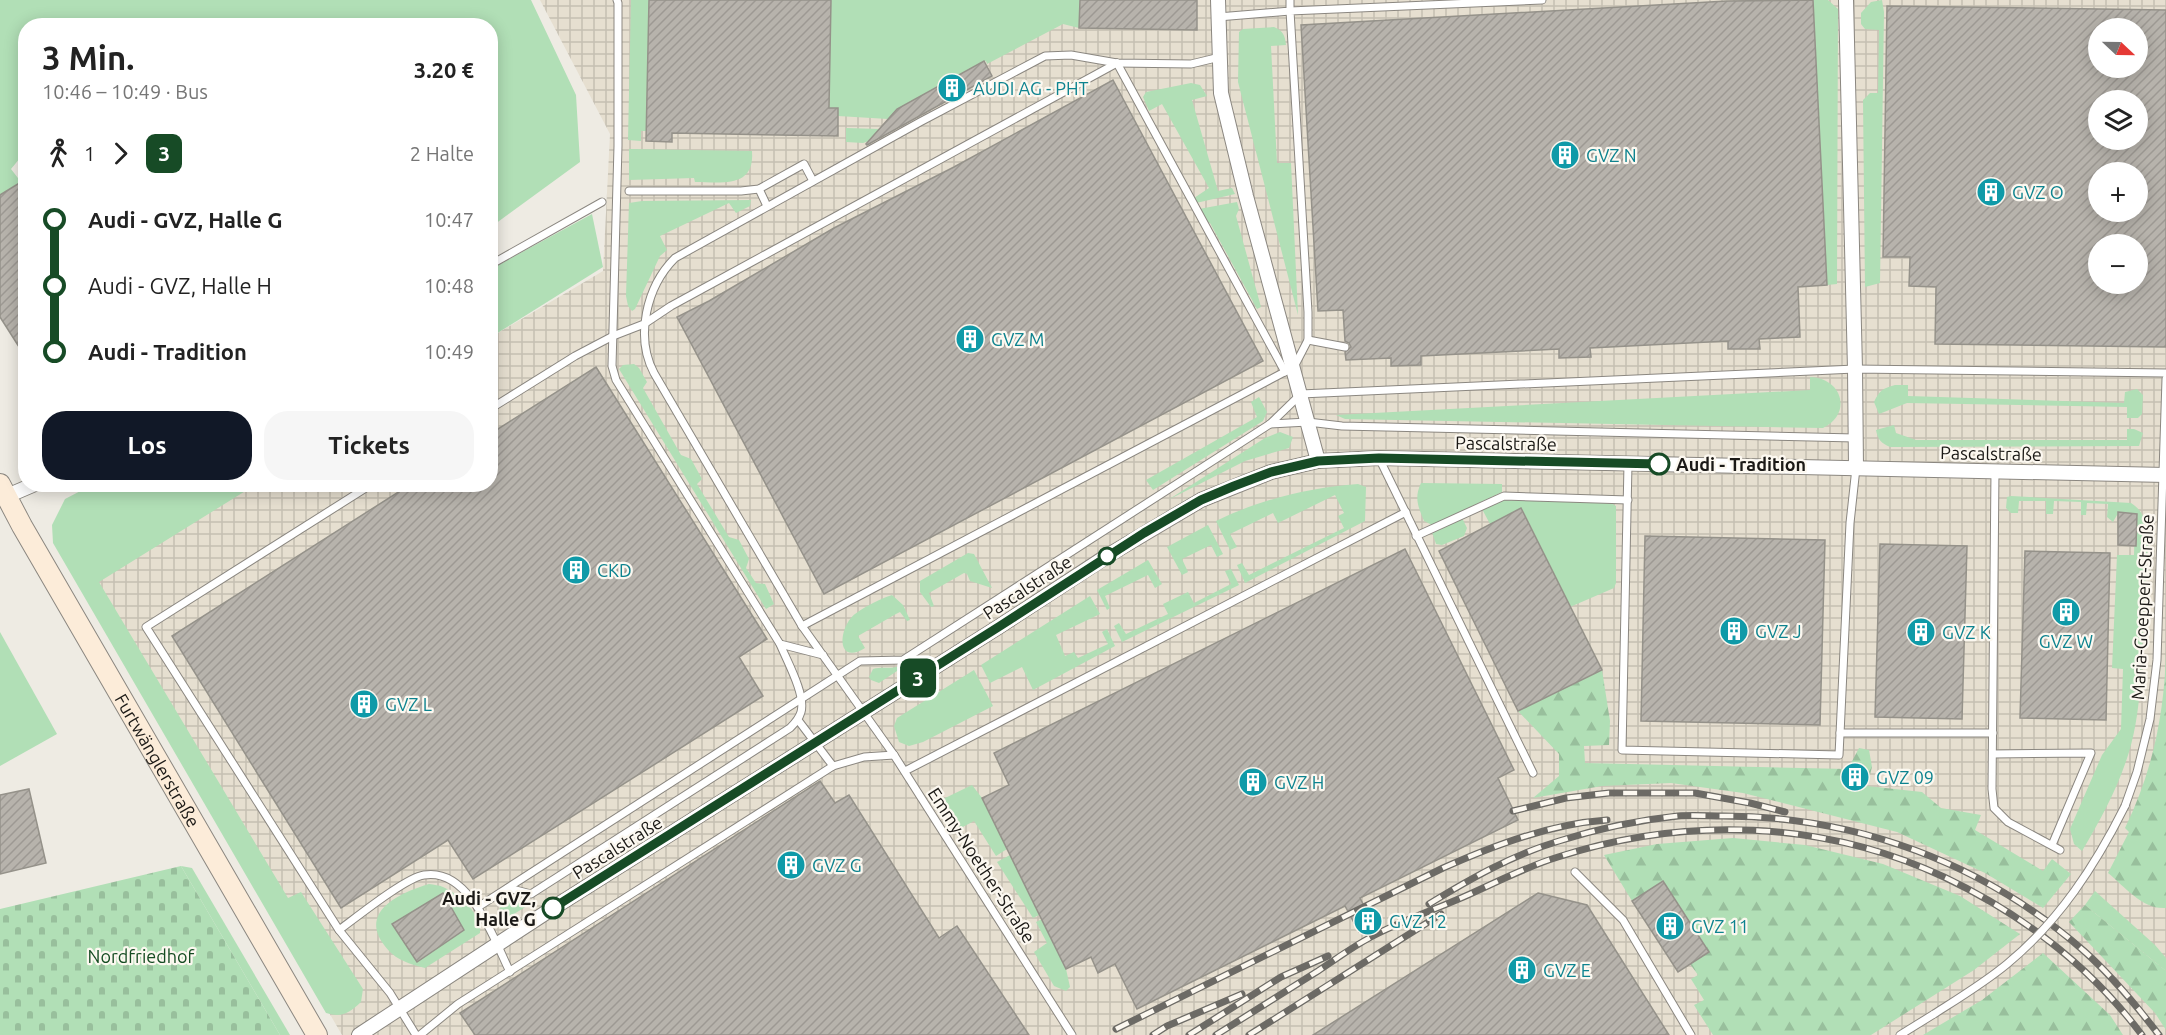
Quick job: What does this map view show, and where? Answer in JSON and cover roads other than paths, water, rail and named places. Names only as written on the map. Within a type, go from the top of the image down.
[{"type":"street","points":[[1218,0],[1221,93],[1289,370],[1301,394],[1318,461]]},
{"type":"street","points":[[1846,0],[1856,468]]},
{"type":"street","name":"Pascalstraße","points":[[359,1035],[496,944],[864,713],[1107,556],[1201,500],[1271,472],[1318,461],[1379,458],[2165,475]]},
{"type":"street","points":[[2,493],[18,489]]},
{"type":"street","name":"Furtwänglerstraße","points":[[2,493],[317,1035]]},
{"type":"lane","points":[[802,626],[1289,370],[1308,340],[1290,0]]},
{"type":"lane","points":[[1218,17],[1290,11],[1542,0]]},
{"type":"lane","points":[[508,888],[531,894],[790,728],[798,720],[802,710],[802,699],[780,644],[616,380],[612,366],[618,1]]},
{"type":"lane","points":[[644,324],[653,294],[668,264],[675,258],[920,122],[1045,56],[1071,56],[1117,63],[1191,64],[1220,57]]},
{"type":"lane","points":[[498,404],[575,356],[644,324],[671,306],[1117,63]]},
{"type":"lane","points":[[1117,63],[1289,370]]},
{"type":"lane","points":[[629,191],[759,189],[804,164],[813,181]]},
{"type":"lane","points":[[759,189],[767,206]]},
{"type":"lane","points":[[498,260],[602,202]]},
{"type":"lane","name":"Emmy-Noether-Straße","points":[[644,324],[647,360],[802,626],[905,771],[1072,1035]]},
{"type":"lane","points":[[1308,340],[1345,347]]},
{"type":"lane","points":[[478,907],[860,661],[903,660],[1270,424],[1301,394],[1855,369],[2166,373]]},
{"type":"lane","name":"Maria-Goeppert-Straße","points":[[1900,1035],[1978,986],[2007,964],[2059,913],[2103,850],[2125,806],[2137,772],[2150,719],[2157,660],[2165,475],[2166,378]]},
{"type":"lane","points":[[1270,424],[1308,422],[1342,426],[1855,438]]},
{"type":"lane","points":[[1379,458],[1533,773]]},
{"type":"lane","points":[[1628,464],[1622,750],[1839,755],[1850,523],[1856,468]]},
{"type":"lane","points":[[1995,471],[1994,808],[2008,822],[2060,850]]},
{"type":"lane","points":[[359,492],[146,627],[339,930],[400,1008],[418,1035],[459,1004],[833,766],[864,757],[894,755]]},
{"type":"lane","points":[[1416,536],[1504,496],[1628,500]]},
{"type":"lane","points":[[905,771],[1406,512]]},
{"type":"lane","points":[[780,644],[823,655]]},
{"type":"lane","points":[[798,720],[833,766]]},
{"type":"lane","points":[[1840,733],[1993,733]]},
{"type":"lane","points":[[1993,754],[2091,753],[2052,845]]},
{"type":"lane","points":[[1575,872],[1623,920],[1691,1035]]},
{"type":"lane","points":[[339,930],[405,883],[424,874],[445,876],[464,890],[478,907],[510,972]]},
{"type":"railway","points":[[1513,811],[1566,798],[1609,793],[1695,793],[1785,812]]},
{"type":"railway","points":[[1429,904],[1508,860],[1573,837],[1618,825],[1678,816],[1773,818],[1821,825],[1916,850],[2004,893],[2045,920],[2084,951],[2123,991],[2159,1035]]},
{"type":"railway","points":[[1116,1029],[1463,859],[1544,831],[1607,820]]},
{"type":"railway","points":[[1216,1035],[1371,937],[1509,876],[1558,857],[1606,844],[1654,835],[1704,830],[1753,830],[1802,835],[1850,844],[1898,858],[1944,877],[2001,908],[2053,944],[2100,986],[2142,1035]]},
{"type":"railway","points":[[1249,1035],[1441,914]]},
{"type":"railway","points":[[1189,1035],[1281,977],[1328,956]]},
{"type":"railway","points":[[1153,1035],[1167,1026],[1242,994]]},
{"type":"place","name":"AUDI AG - PHT","points":[[952,88]]},
{"type":"place","name":"GVZ N","points":[[1565,155]]},
{"type":"place","name":"GVZ O","points":[[1991,192]]},
{"type":"place","name":"GVZ M","points":[[970,339]]},
{"type":"place","name":"Audi - Tradition","points":[[1659,464]]},
{"type":"place","name":"CKD","points":[[576,570]]},
{"type":"place","name":"GVZ W","points":[[2066,612]]},
{"type":"place","name":"GVZ J","points":[[1734,631]]},
{"type":"place","name":"GVZ K","points":[[1921,632]]},
{"type":"place","name":"GVZ L","points":[[364,704]]},
{"type":"place","name":"GVZ 09","points":[[1855,777]]},
{"type":"place","name":"GVZ H","points":[[1253,782]]},
{"type":"place","name":"GVZ G","points":[[791,865]]},
{"type":"place","name":"Audi - GVZ, Halle G","points":[[553,908]]},
{"type":"place","name":"GVZ 12","points":[[1368,921]]},
{"type":"place","name":"GVZ 11","points":[[1670,926]]},
{"type":"place","name":"GVZ E","points":[[1522,970]]},
{"type":"park label","name":"Nordfriedhof","points":[[141,956]]}]
